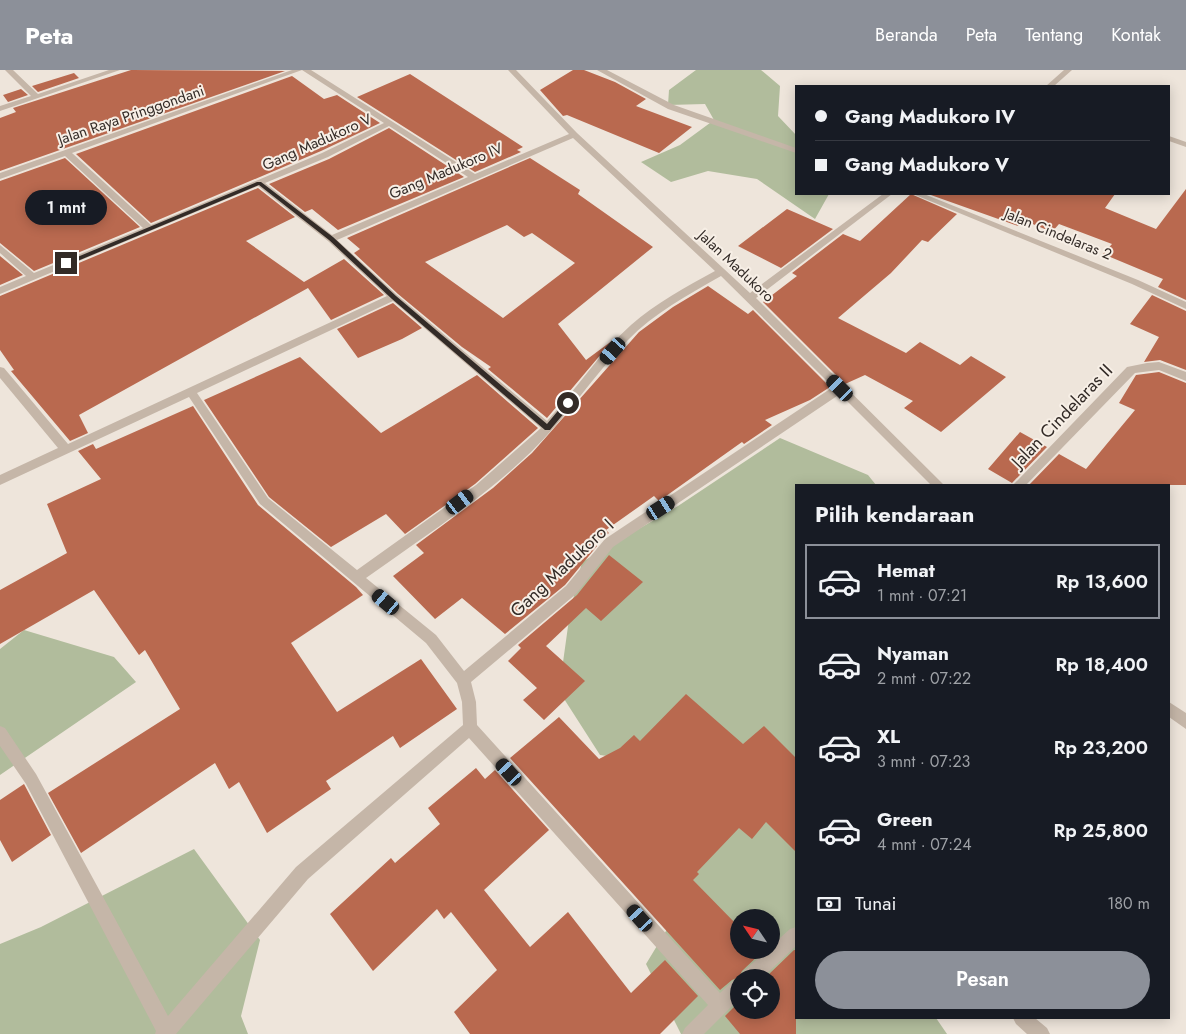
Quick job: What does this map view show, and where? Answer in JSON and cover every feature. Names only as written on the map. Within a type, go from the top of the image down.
[{"type":"street","points":[[9,70],[38,97]]},
{"type":"street","points":[[0,109],[116,70]]},
{"type":"street","name":"Jalan Raya Pringgondani","points":[[0,176],[299,70]]},
{"type":"street","name":"Gang Madukoro V","points":[[306,70],[388,124]]},
{"type":"street","name":"Jalan Madukoro","points":[[512,70],[574,135],[750,298],[937,484]]},
{"type":"street","points":[[601,70],[671,107],[795,151]]},
{"type":"street","points":[[1051,85],[1068,70]]},
{"type":"street","points":[[388,124],[474,177]]},
{"type":"street","name":"Gang Madukoro V","points":[[0,291],[325,155],[388,124]]},
{"type":"street","name":"Gang Madukoro IV","points":[[331,239],[574,135]]},
{"type":"street","points":[[1170,138],[1186,145]]},
{"type":"street","points":[[66,152],[150,229]]},
{"type":"street","points":[[259,183],[331,239],[394,297],[548,428]]},
{"type":"street","points":[[750,298],[887,195]]},
{"type":"street","name":"Jalan Cindelaras 2","points":[[919,195],[1135,282],[1186,306]]},
{"type":"street","points":[[0,248],[33,277]]},
{"type":"street","points":[[357,577],[489,481],[548,428],[625,337],[668,302],[721,272]]},
{"type":"street","points":[[0,480],[394,297]]},
{"type":"street","name":"Jalan Cindelaras II","points":[[1020,484],[1131,370],[1146,366],[1165,365],[1186,377]]},
{"type":"street","points":[[0,371],[66,449]]},
{"type":"street","name":"Gang Madukoro I","points":[[463,680],[571,590],[609,543],[840,388]]},
{"type":"street","points":[[191,392],[264,501],[431,639],[463,680],[468,692],[470,728],[719,1005]]},
{"type":"street","points":[[1170,710],[1179,719]]},
{"type":"street","points":[[0,733],[31,779],[165,1032],[302,873],[470,728]]},
{"type":"street","points":[[759,969],[795,936]]},
{"type":"street","points":[[691,1034],[730,995]]},
{"type":"street","points":[[1023,1019],[1041,1034]]},
{"type":"green space","points":[[696,70],[761,70],[780,86],[778,116],[795,134],[795,195],[828,195],[815,219],[757,179],[708,171],[671,182],[641,162],[680,145],[714,120],[705,104],[668,105],[669,90]]},
{"type":"green space","points":[[780,438],[868,475],[875,484],[795,484],[795,1019],[937,1019],[947,1034],[681,1034],[646,964],[689,893],[629,759],[600,755],[559,691],[570,612],[582,562],[678,506]]},
{"type":"green space","points":[[24,630],[114,657],[136,682],[0,775],[0,649]]},
{"type":"green space","points":[[194,849],[260,940],[241,1016],[248,1034],[0,1034],[0,944],[41,927]]},
{"type":"building","points":[[131,70],[285,71],[0,171],[0,118],[16,112],[13,108]]},
{"type":"building","points":[[573,70],[584,70],[615,82],[646,99],[636,106],[692,127],[659,153],[567,115],[563,116],[540,90]]},
{"type":"building","points":[[74,73],[79,78],[38,92],[32,86]]},
{"type":"building","points":[[410,74],[523,147],[517,150],[521,152],[475,172],[357,97]]},
{"type":"building","points":[[292,76],[324,99],[337,95],[380,123],[321,151],[151,223],[76,154]]},
{"type":"building","points":[[21,89],[28,95],[8,102],[3,95]]},
{"type":"building","points":[[389,128],[464,177],[338,230],[312,209],[305,212],[269,184],[329,159]]},
{"type":"building","points":[[65,158],[140,227],[34,271],[0,243],[0,181]]},
{"type":"building","points":[[530,158],[580,190],[578,194],[653,247],[558,324],[586,360],[613,340],[547,418],[488,369],[491,367],[462,347],[398,294],[354,253],[360,249],[347,238]],"holes":[[[507,225],[524,237],[532,233],[575,263],[503,318],[425,262]]]},
{"type":"building","points":[[258,188],[295,217],[246,241],[304,282],[344,259],[384,295],[331,320],[308,288],[79,415],[88,433],[70,441],[11,371],[14,370],[0,350],[0,296]]},
{"type":"building","points":[[1186,189],[1186,300],[1158,287],[1163,279],[1103,254],[1112,244],[1059,224],[1052,232],[1023,220],[1018,226],[931,195],[1114,195],[1105,208],[1156,229]]},
{"type":"building","points":[[910,195],[957,214],[928,242],[922,240],[891,273],[838,318],[906,353],[920,342],[960,365],[971,356],[1006,377],[941,432],[904,408],[913,401],[865,375],[845,384],[763,302],[797,276],[792,273],[843,234],[860,241]]},
{"type":"building","points":[[787,209],[833,229],[781,268],[738,246]]},
{"type":"building","points":[[0,256],[23,275],[0,285]]},
{"type":"building","points":[[708,286],[748,314],[753,310],[830,387],[810,400],[765,420],[772,425],[744,444],[742,442],[659,501],[654,496],[606,530],[609,533],[594,544],[597,546],[565,585],[505,634],[462,598],[435,619],[393,576],[424,553],[416,545],[493,488],[532,453],[639,332],[673,307]]},
{"type":"building","points":[[1152,295],[1186,311],[1186,370],[1160,360],[1144,362],[1159,337],[1130,324]]},
{"type":"building","points":[[393,303],[422,328],[358,358],[337,329]]},
{"type":"building","points":[[300,357],[381,433],[477,375],[538,428],[475,484],[405,534],[386,514],[331,547],[269,497],[204,400]]},
{"type":"building","points":[[1159,372],[1186,383],[1186,485],[1030,484],[1059,454],[1086,469],[1135,410],[1119,403],[1136,375]]},
{"type":"building","points":[[193,406],[258,505],[356,587],[363,595],[291,643],[337,712],[421,659],[457,709],[400,748],[393,736],[326,781],[331,789],[267,833],[239,782],[229,789],[215,763],[81,853],[48,793],[180,709],[145,650],[139,655],[94,590],[0,644],[0,590],[67,553],[47,504],[101,479],[78,451],[93,444],[96,449]]},
{"type":"building","points":[[1020,432],[1047,447],[1012,483],[988,469]]},
{"type":"building","points":[[609,555],[643,582],[601,621],[586,608],[546,646],[585,681],[544,720],[523,700],[537,688],[508,661],[521,648],[518,645],[577,595]]},
{"type":"building","points":[[686,694],[743,744],[764,726],[795,757],[795,851],[766,822],[752,839],[739,828],[697,872],[699,874],[693,880],[730,918],[730,959],[755,959],[744,969],[730,969],[730,982],[720,990],[510,758],[559,717],[599,759],[620,748],[634,735],[640,741]]},
{"type":"building","points":[[476,768],[485,779],[495,770],[549,830],[484,890],[530,947],[568,912],[631,993],[665,960],[698,996],[660,1034],[470,1034],[454,1012],[497,970],[451,912],[444,919],[437,909],[373,971],[330,914],[391,858],[395,863],[440,824],[428,808]]},
{"type":"building","points":[[24,784],[51,835],[12,862],[0,840],[0,800]]},
{"type":"building","points":[[795,950],[796,1034],[740,1034],[725,1016],[730,1011],[730,1019],[780,1019],[780,969],[774,969]]},
{"type":"route","points":[[66,263],[259,183],[331,239],[394,297],[548,428],[568,403]]}]
